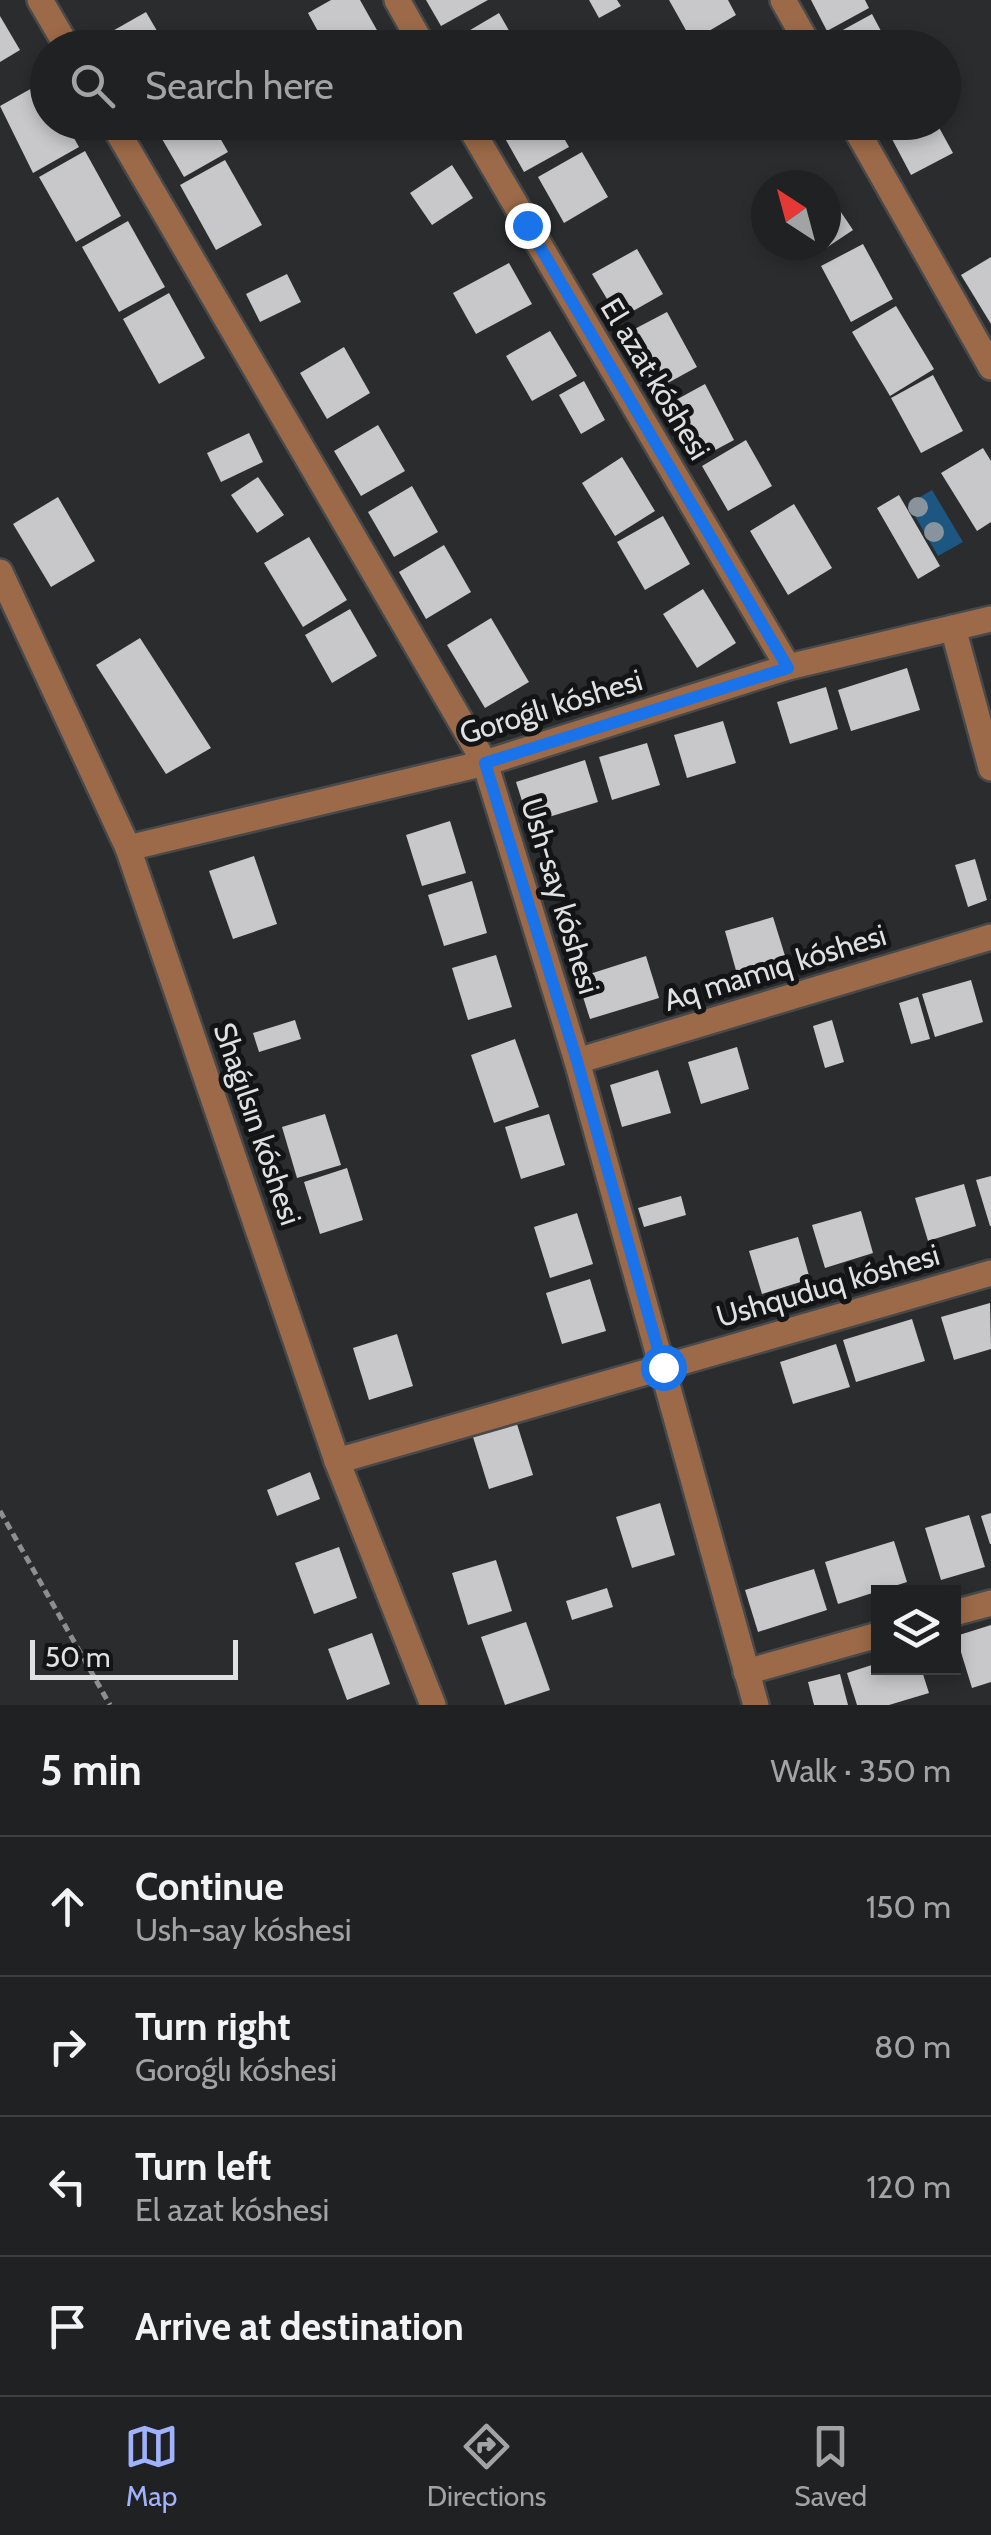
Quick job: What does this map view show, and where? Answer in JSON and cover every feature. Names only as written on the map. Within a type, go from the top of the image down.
[{"type":"street","points":[[40,0],[58,30]]},
{"type":"street","points":[[397,0],[414,30]]},
{"type":"street","points":[[783,0],[800,30]]},
{"type":"street","name":"Ush-say kóshesi","points":[[122,140],[485,763],[577,1061],[756,1705]]},
{"type":"street","name":"El azat kóshesi","points":[[479,140],[788,668]]},
{"type":"street","points":[[862,140],[991,367]]},
{"type":"street","name":"Shaǵılsın kóshesi","points":[[0,572],[128,848],[338,1460],[434,1705]]},
{"type":"street","name":"Goroǵlı kóshesi","points":[[128,848],[485,763],[788,668],[991,619]]},
{"type":"street","points":[[953,628],[991,768]]},
{"type":"street","name":"Aq mamıq kóshesi","points":[[577,1061],[991,937]]},
{"type":"street","name":"Ushquduq kóshesi","points":[[338,1460],[991,1273]]},
{"type":"street","points":[[961,1612],[991,1603]]},
{"type":"street","points":[[746,1672],[871,1636]]},
{"type":"path","points":[[0,1511],[110,1705]]},
{"type":"shaded area","points":[[932,490],[963,542],[938,556],[908,504]]},
{"type":"building","points":[[331,0],[360,0],[377,30],[317,30],[308,13]]},
{"type":"building","points":[[426,0],[488,0],[441,26]]},
{"type":"building","points":[[589,0],[617,0],[621,6],[599,18]]},
{"type":"building","points":[[669,0],[728,0],[736,15],[711,30],[686,30]]},
{"type":"building","points":[[811,0],[865,0],[869,8],[826,30]]},
{"type":"building","points":[[146,12],[156,30],[114,30]]},
{"type":"building","points":[[499,13],[509,30],[470,30]]},
{"type":"building","points":[[872,14],[880,30],[843,30]]},
{"type":"building","points":[[0,16],[20,50],[0,62]]},
{"type":"building","points":[[30,89],[30,140],[75,140],[79,147],[33,173],[0,106]]},
{"type":"building","points":[[163,140],[221,140],[228,152],[184,177]]},
{"type":"building","points":[[506,140],[565,140],[569,147],[524,172]]},
{"type":"building","points":[[893,140],[946,140],[953,153],[911,175]]},
{"type":"building","points":[[85,151],[121,216],[76,242],[39,177]]},
{"type":"building","points":[[582,152],[608,197],[564,223],[538,177]]},
{"type":"building","points":[[225,160],[262,225],[216,250],[180,185]]},
{"type":"building","points":[[452,165],[473,198],[432,225],[410,193]]},
{"type":"building","points":[[841,212],[853,230],[841,238]]},
{"type":"building","points":[[128,221],[165,287],[119,312],[82,247]]},
{"type":"building","points":[[863,244],[893,299],[851,322],[821,266],[841,260],[841,256]]},
{"type":"building","points":[[637,249],[663,294],[619,319],[592,274]]},
{"type":"building","points":[[991,257],[991,324],[961,275]]},
{"type":"building","points":[[509,263],[532,304],[476,334],[453,293]]},
{"type":"building","points":[[287,274],[301,302],[260,322],[246,294]]},
{"type":"building","points":[[169,293],[205,358],[159,384],[123,319]]},
{"type":"building","points":[[896,306],[934,369],[890,396],[852,332]]},
{"type":"building","points":[[667,312],[697,367],[655,390],[625,334]]},
{"type":"building","points":[[550,331],[577,376],[532,401],[506,356]]},
{"type":"building","points":[[344,347],[370,393],[327,419],[300,373]]},
{"type":"building","points":[[933,375],[963,431],[921,453],[891,398]]},
{"type":"building","points":[[584,381],[605,420],[581,434],[559,395]]},
{"type":"building","points":[[705,384],[734,440],[693,462],[663,407]]},
{"type":"building","points":[[378,425],[405,471],[361,496],[334,451]]},
{"type":"building","points":[[249,433],[263,462],[221,482],[207,453]]},
{"type":"building","points":[[746,440],[772,486],[728,511],[702,466]]},
{"type":"building","points":[[983,448],[991,461],[991,522],[977,531],[941,473]]},
{"type":"building","points":[[622,457],[655,511],[615,536],[582,483]]},
{"type":"building","points":[[258,477],[284,515],[257,533],[231,495]]},
{"type":"building","points":[[412,486],[438,532],[394,557],[368,512]]},
{"type":"building","points":[[899,495],[940,566],[918,579],[877,508]]},
{"type":"building","points":[[58,497],[95,561],[51,587],[13,524]]},
{"type":"building","points":[[794,504],[832,568],[788,595],[750,531]]},
{"type":"building","points":[[663,516],[690,564],[645,590],[617,542]]},
{"type":"building","points":[[309,537],[347,600],[303,627],[264,563]]},
{"type":"building","points":[[444,545],[471,592],[426,619],[399,572]]},
{"type":"building","points":[[703,589],[736,643],[697,668],[663,614]]},
{"type":"building","points":[[350,609],[377,656],[332,683],[305,635]]},
{"type":"building","points":[[491,618],[529,682],[485,708],[447,645]]},
{"type":"building","points":[[140,638],[211,748],[166,774],[96,665]]},
{"type":"building","points":[[907,668],[920,710],[851,731],[838,690]]},
{"type":"building","points":[[826,687],[838,729],[790,744],[777,702]]},
{"type":"building","points":[[723,721],[736,763],[687,778],[674,735]]},
{"type":"building","points":[[647,743],[660,785],[612,800],[599,757]]},
{"type":"building","points":[[585,760],[598,802],[529,823],[516,782]]},
{"type":"building","points":[[450,821],[466,873],[422,886],[406,835]]},
{"type":"building","points":[[254,856],[277,924],[233,939],[209,871]]},
{"type":"building","points":[[975,859],[987,900],[968,907],[955,865]]},
{"type":"building","points":[[472,881],[487,933],[444,946],[428,895]]},
{"type":"building","points":[[773,917],[786,959],[737,974],[725,931]]},
{"type":"building","points":[[496,955],[512,1007],[468,1020],[452,968]]},
{"type":"building","points":[[646,956],[659,998],[590,1019],[577,978]]},
{"type":"building","points":[[971,980],[983,1022],[935,1037],[922,994]]},
{"type":"building","points":[[918,997],[930,1039],[911,1044],[899,1003]]},
{"type":"building","points":[[295,1020],[301,1039],[259,1052],[253,1033]]},
{"type":"building","points":[[832,1020],[844,1062],[825,1068],[813,1026]]},
{"type":"building","points":[[515,1039],[539,1107],[494,1123],[471,1055]]},
{"type":"building","points":[[737,1047],[749,1089],[701,1104],[688,1062]]},
{"type":"building","points":[[658,1070],[671,1113],[622,1127],[610,1085]]},
{"type":"building","points":[[325,1114],[341,1165],[297,1178],[282,1127]]},
{"type":"building","points":[[549,1114],[565,1165],[521,1179],[505,1127]]},
{"type":"building","points":[[347,1168],[363,1220],[320,1234],[304,1182]]},
{"type":"building","points":[[991,1176],[991,1226],[990,1226],[976,1180]]},
{"type":"building","points":[[964,1184],[976,1226],[928,1241],[915,1198]]},
{"type":"building","points":[[681,1196],[686,1215],[644,1227],[638,1208]]},
{"type":"building","points":[[861,1211],[873,1253],[825,1268],[812,1225]]},
{"type":"building","points":[[577,1213],[593,1264],[550,1278],[534,1227]]},
{"type":"building","points":[[798,1237],[810,1279],[762,1294],[749,1251]]},
{"type":"building","points":[[590,1279],[606,1331],[562,1344],[546,1293]]},
{"type":"building","points":[[990,1303],[991,1349],[954,1360],[941,1317]]},
{"type":"building","points":[[912,1319],[925,1361],[856,1382],[843,1340]]},
{"type":"building","points":[[397,1334],[413,1386],[369,1400],[353,1348]]},
{"type":"building","points":[[836,1344],[850,1387],[793,1404],[780,1362]]},
{"type":"building","points":[[517,1424],[533,1475],[489,1489],[473,1437]]},
{"type":"building","points":[[310,1472],[320,1499],[277,1516],[267,1490]]},
{"type":"building","points":[[660,1503],[675,1555],[632,1568],[616,1517]]},
{"type":"building","points":[[991,1513],[991,1544],[990,1544],[981,1516]]},
{"type":"building","points":[[969,1515],[985,1567],[941,1580],[925,1528]]},
{"type":"building","points":[[894,1541],[907,1582],[871,1585],[871,1593],[838,1604],[825,1562]]},
{"type":"building","points":[[339,1547],[357,1598],[314,1614],[295,1563]]},
{"type":"building","points":[[496,1560],[512,1611],[468,1625],[452,1573]]},
{"type":"building","points":[[814,1569],[827,1610],[758,1632],[745,1590]]},
{"type":"building","points":[[607,1588],[613,1607],[572,1620],[566,1601]]},
{"type":"building","points":[[526,1622],[550,1690],[505,1705],[481,1637]]},
{"type":"building","points":[[991,1625],[991,1682],[972,1688],[961,1652],[961,1634]]},
{"type":"building","points":[[372,1633],[390,1684],[347,1700],[328,1649]]},
{"type":"building","points":[[871,1665],[871,1675],[923,1675],[929,1693],[889,1705],[857,1705],[847,1673]]},
{"type":"building","points":[[840,1674],[848,1705],[814,1705],[808,1682]]},
{"type":"route","points":[[527,225],[788,668],[485,763],[577,1061],[663,1367]]}]
